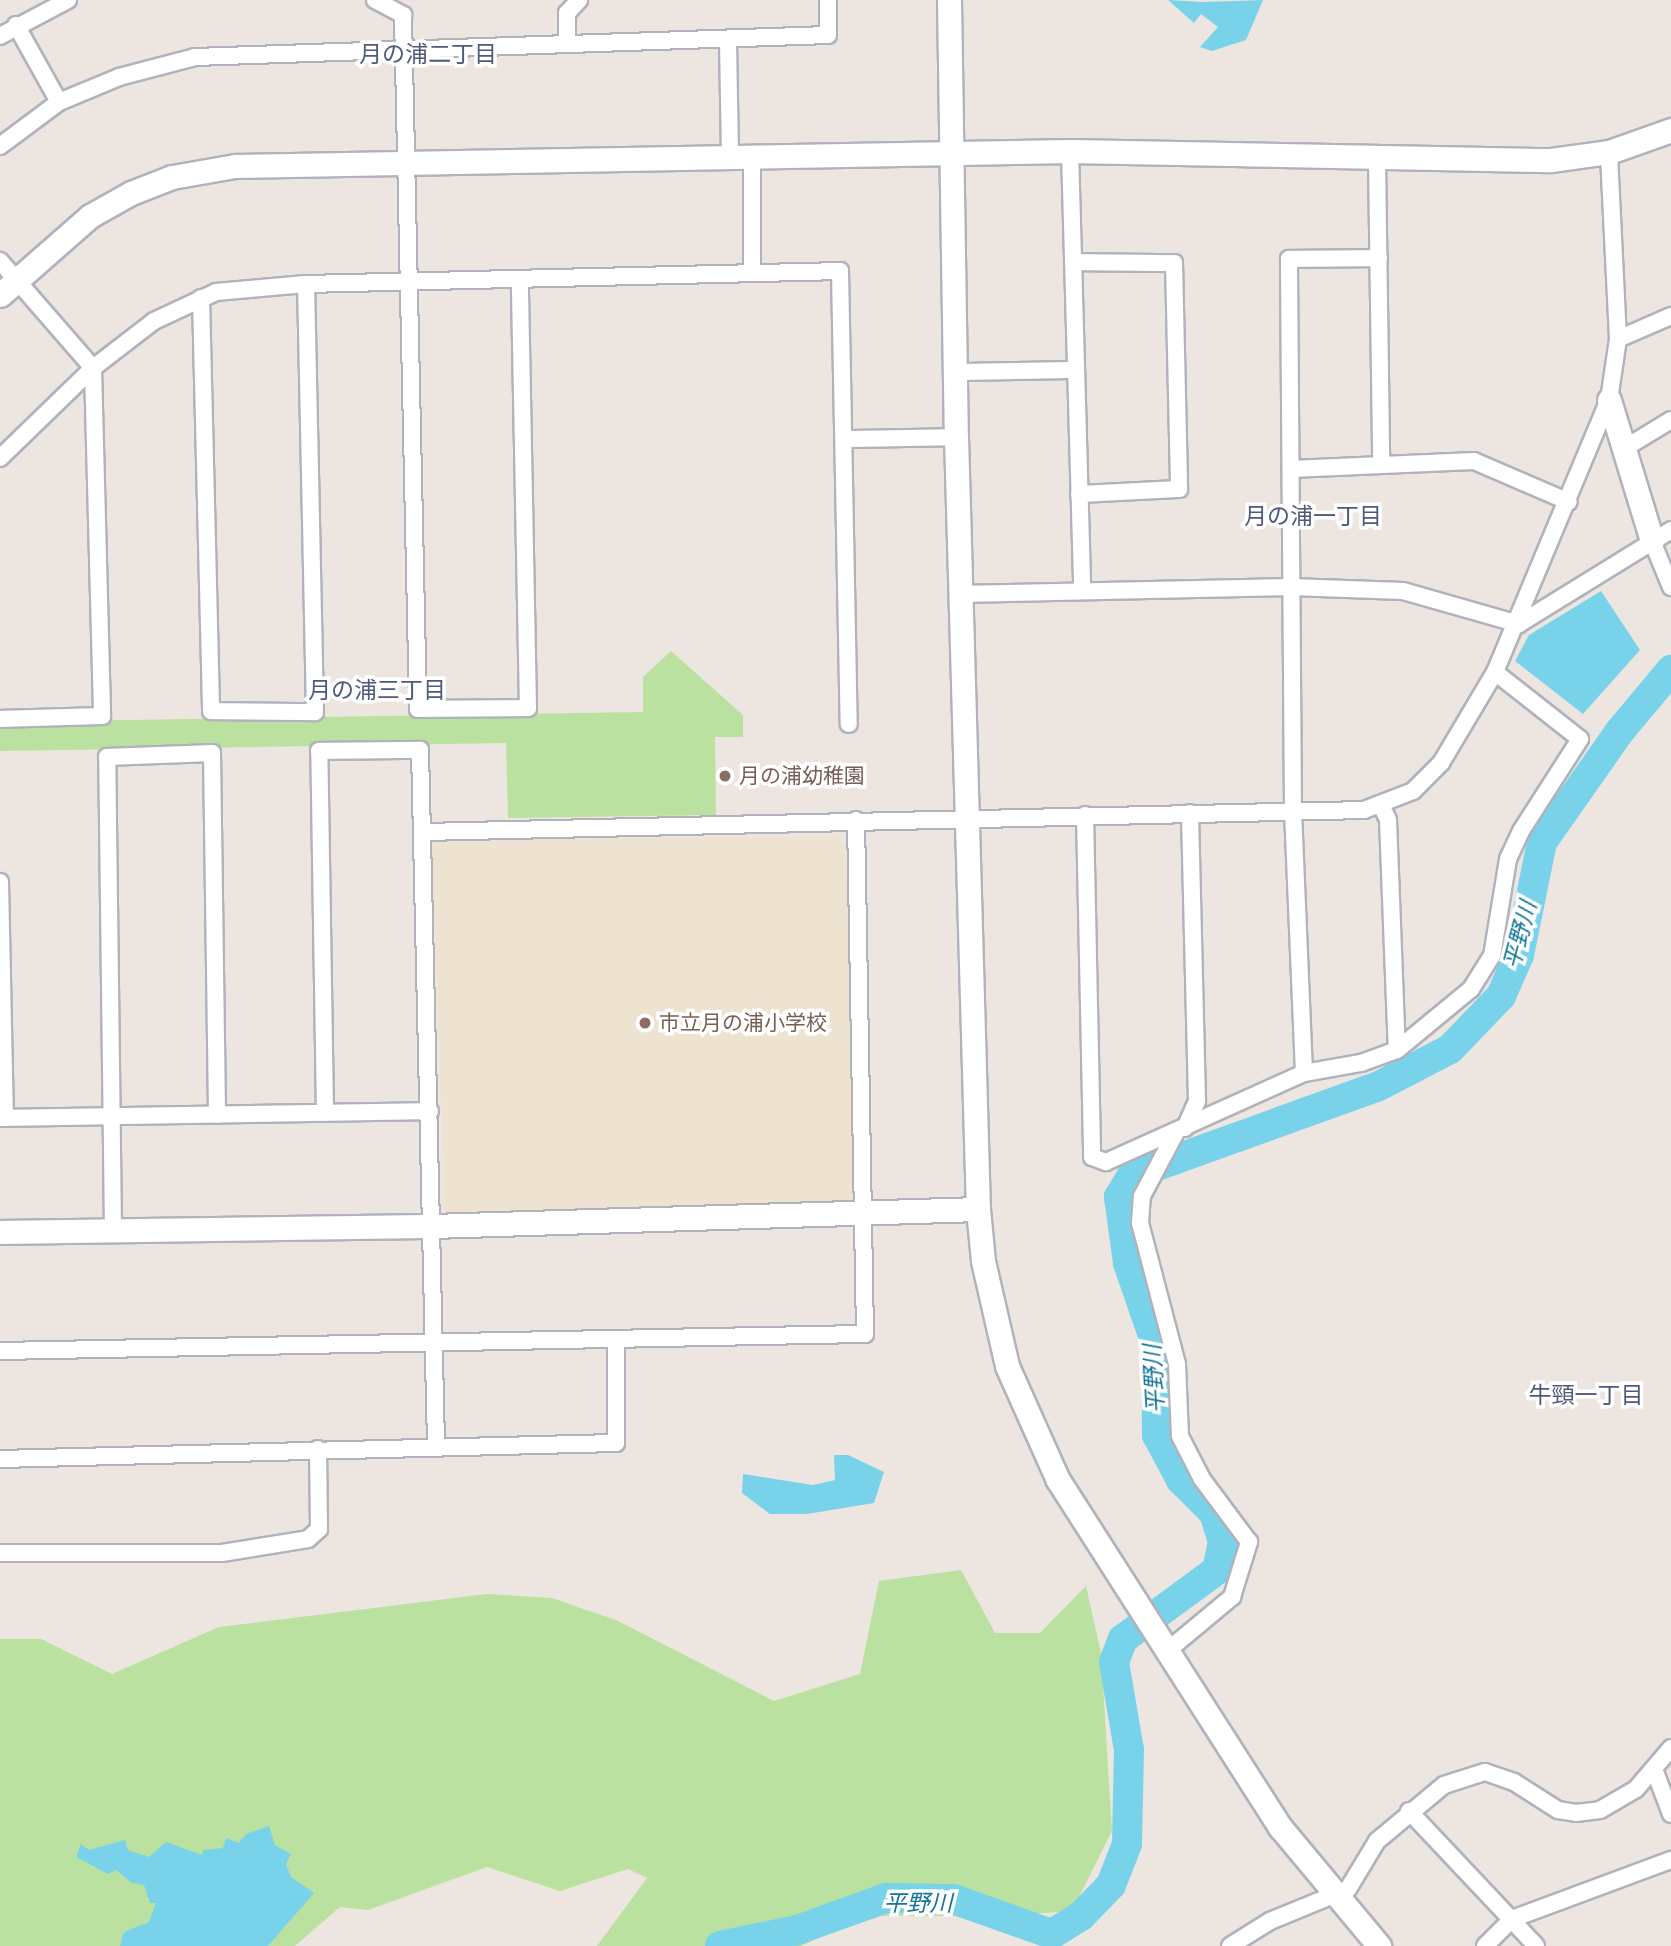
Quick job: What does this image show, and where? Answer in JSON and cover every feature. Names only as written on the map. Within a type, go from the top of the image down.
[{"type":"street","points":[[0,36],[16,25],[68,0]]},
{"type":"street","points":[[375,0],[403,15],[409,163],[418,709],[528,708],[520,279]]},
{"type":"street","points":[[567,44],[568,12],[579,0]]},
{"type":"street","points":[[0,146],[60,102],[119,77],[195,57],[404,46],[728,41],[828,34],[828,0]]},
{"type":"street","points":[[949,0],[956,437],[978,1209],[983,1261],[1007,1366],[1058,1480],[1120,1584],[1167,1651],[1280,1827],[1332,1895],[1379,1946]]},
{"type":"street","points":[[16,25],[60,102]]},
{"type":"street","points":[[728,41],[752,273]]},
{"type":"street","points":[[8,288],[90,216],[172,177],[235,166],[1070,151],[1377,159],[1551,160],[1609,152],[1671,130]]},
{"type":"street","points":[[1070,151],[1082,591]]},
{"type":"street","points":[[424,832],[1381,807],[1413,792],[1441,763],[1495,672],[1519,624],[1609,400],[1618,339],[1609,152]]},
{"type":"street","points":[[1377,159],[1381,464]]},
{"type":"street","points":[[1304,1073],[1293,810],[1290,259],[1378,258]]},
{"type":"street","points":[[0,261],[8,288],[93,368],[102,716],[0,719]]},
{"type":"street","points":[[1073,262],[1174,263],[1179,489],[1079,494]]},
{"type":"street","points":[[0,458],[93,368],[154,321],[201,298],[256,286],[840,271],[849,724]]},
{"type":"street","points":[[201,298],[211,711],[315,712],[306,284]]},
{"type":"street","points":[[1618,339],[1671,316]]},
{"type":"street","points":[[956,372],[1076,370]]},
{"type":"street","points":[[1609,400],[1625,448],[1662,536],[1671,586]]},
{"type":"street","points":[[1625,448],[1671,420]]},
{"type":"street","points":[[845,439],[956,437]]},
{"type":"street","points":[[1291,469],[1474,461],[1569,502]]},
{"type":"street","points":[[961,594],[1291,587],[1403,590],[1519,624],[1662,536]]},
{"type":"street","points":[[1085,815],[1092,1157],[1106,1162],[1304,1073],[1361,1063],[1397,1050],[1471,989],[1492,956],[1508,859],[1580,739],[1495,672]]},
{"type":"street","points":[[325,1113],[319,751],[420,750],[424,832],[436,1446]]},
{"type":"street","points":[[113,1230],[107,757],[212,754],[217,1115]]},
{"type":"street","points":[[1381,807],[1388,820],[1397,1050]]},
{"type":"street","points":[[1167,1651],[1232,1597],[1249,1542],[1202,1479],[1180,1436],[1177,1364],[1140,1223],[1142,1196],[1197,1101],[1190,813]]},
{"type":"street","points":[[0,1351],[616,1341],[865,1334],[856,820]]},
{"type":"street","points":[[0,882],[2,1118],[430,1111]]},
{"type":"street","points":[[0,1233],[432,1226],[978,1209]]},
{"type":"street","points":[[0,1459],[616,1443],[616,1341]]},
{"type":"street","points":[[0,1553],[222,1553],[308,1539],[319,1529],[318,1449]]},
{"type":"street","points":[[1230,1946],[1270,1921],[1348,1889],[1377,1841],[1409,1811],[1444,1785],[1485,1772],[1514,1782],[1558,1810],[1576,1814],[1600,1810],[1636,1789],[1671,1748]]},
{"type":"street","points":[[1654,1769],[1671,1814]]},
{"type":"street","points":[[1409,1811],[1536,1946]]},
{"type":"street","points":[[1485,1946],[1513,1919],[1671,1860]]},
{"type":"shaded area","name":"市立月の浦小学校","points":[[834,836],[845,845],[858,1200],[850,1209],[445,1216],[432,846],[437,840]]},
{"type":"green space","points":[[671,651],[743,715],[743,737],[715,737],[716,815],[508,818],[506,743],[0,751],[0,722],[643,712],[643,677]]},
{"type":"green space","points":[[961,1570],[995,1633],[1040,1633],[1086,1586],[1101,1653],[1112,1831],[1072,1911],[1000,1916],[867,1916],[801,1946],[597,1946],[647,1878],[628,1869],[560,1891],[487,1867],[368,1910],[340,1907],[295,1946],[257,1946],[135,1875],[163,1897],[155,1926],[130,1946],[0,1946],[0,1639],[41,1639],[112,1674],[219,1627],[487,1594],[552,1598],[618,1621],[774,1701],[860,1674],[879,1581]]},
{"type":"water","points":[[1168,0],[1263,0],[1246,40],[1212,51],[1200,47],[1218,27],[1201,14],[1194,23]]},
{"type":"water","points":[[1601,591],[1640,650],[1583,714],[1515,661],[1529,635]]},
{"type":"water","points":[[834,1455],[848,1455],[884,1472],[874,1503],[807,1514],[770,1514],[742,1493],[743,1474],[813,1485],[835,1480]]},
{"type":"water","points":[[269,1826],[275,1845],[291,1854],[286,1864],[291,1877],[314,1893],[268,1946],[120,1946],[124,1932],[149,1922],[156,1903],[150,1903],[144,1885],[132,1883],[116,1870],[108,1874],[76,1857],[81,1844],[89,1850],[125,1840],[128,1850],[149,1857],[166,1842],[202,1855],[203,1850],[223,1848],[226,1838],[239,1843],[246,1834]]},
{"type":"waterway","name":"平野川","points":[[720,1946],[797,1930],[886,1898],[953,1899],[1052,1934],[1081,1916],[1111,1885],[1127,1844],[1129,1750],[1114,1662],[1123,1639],[1217,1570],[1223,1542],[1214,1513],[1181,1480],[1157,1435],[1156,1344],[1128,1263],[1119,1197],[1132,1175],[1377,1087],[1450,1049],[1501,996],[1519,955],[1542,842],[1620,731],[1671,670]]},
{"type":"place","name":"月の浦幼稚園","points":[[725,776]]},
{"type":"place","name":"市立月の浦小学校","points":[[645,1023]]},
{"type":"district","name":"月の浦二丁目","points":[[428,54]]},
{"type":"district","name":"月の浦一丁目","points":[[1313,516]]},
{"type":"district","name":"月の浦三丁目","points":[[377,690]]},
{"type":"district","name":"牛頸一丁目","points":[[1586,1395]]}]
